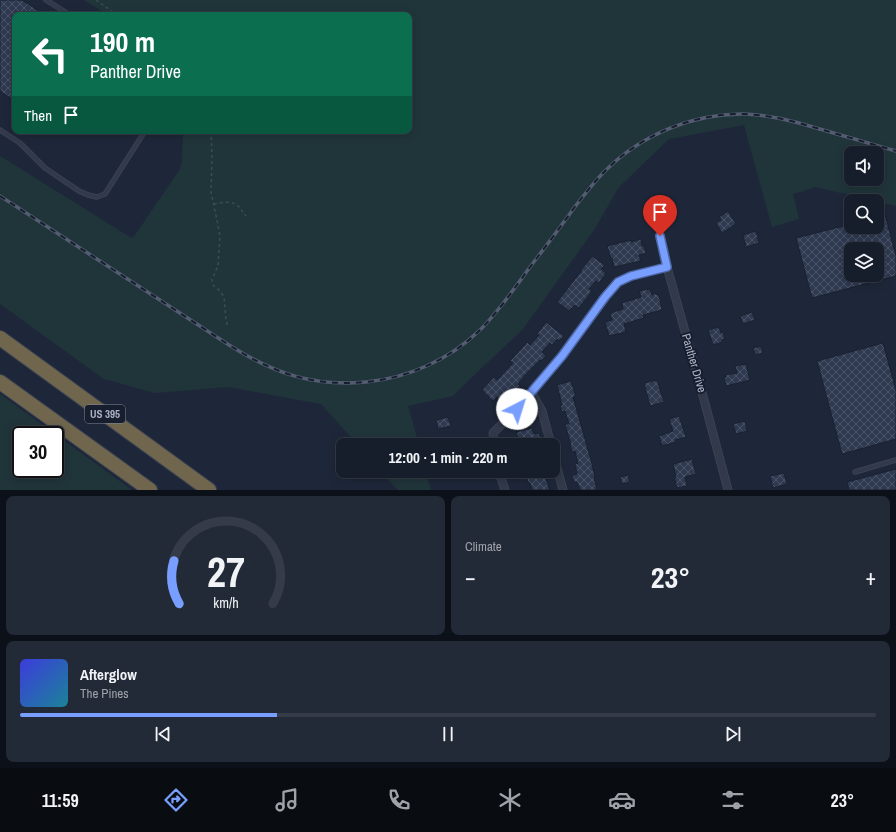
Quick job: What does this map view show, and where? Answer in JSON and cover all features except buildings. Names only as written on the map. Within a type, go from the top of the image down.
[{"type":"highway","name":"US 395","points":[[0,338],[209,490]]},
{"type":"highway","name":"US 395","points":[[0,382],[150,490]]},
{"type":"street","name":"Panther Drive","points":[[660,236],[667,267],[728,490]]},
{"type":"street","points":[[493,438],[493,433],[517,409],[562,356],[605,297],[618,282],[631,276],[667,267]]},
{"type":"street","points":[[531,392],[542,411],[549,438]]},
{"type":"street","points":[[501,478],[505,490]]},
{"type":"street","points":[[560,478],[563,490]]},
{"type":"lane","points":[[46,0],[65,12]]},
{"type":"lane","points":[[0,130],[20,144],[45,168],[65,182],[79,191],[97,197],[105,194],[143,134]]},
{"type":"lane","points":[[855,472],[896,460]]},
{"type":"path","points":[[96,0],[113,12]]},
{"type":"path","points":[[211,134],[211,192],[219,231],[220,251],[218,264],[212,279],[213,285],[224,297],[228,327]]},
{"type":"path","points":[[214,204],[231,202],[238,206],[246,216]]},
{"type":"green space","points":[[84,0],[896,0],[896,206],[884,203],[884,194],[845,194],[816,187],[793,194],[799,219],[772,227],[744,125],[669,139],[619,187],[594,230],[523,329],[453,396],[408,406],[417,438],[352,438],[321,404],[228,387],[155,393],[104,379],[0,304],[0,156],[133,238],[180,169],[182,162],[183,134],[412,134],[412,12],[103,12]]},
{"type":"green space","points":[[0,394],[44,426],[12,426],[12,478],[64,478],[64,441],[132,490],[0,490]]},
{"type":"green space","points":[[387,478],[427,478],[431,490],[398,490]]},
{"type":"railway","points":[[0,196],[245,355],[294,376],[311,380],[347,383],[382,380],[412,372],[441,359],[468,341],[501,306],[574,208],[601,175],[619,158],[635,147],[651,137],[669,129],[706,117],[745,114],[758,115],[792,121],[896,151]]},
{"type":"route","points":[[517,409],[562,356],[605,297],[618,282],[631,276],[667,267],[660,236]]}]
